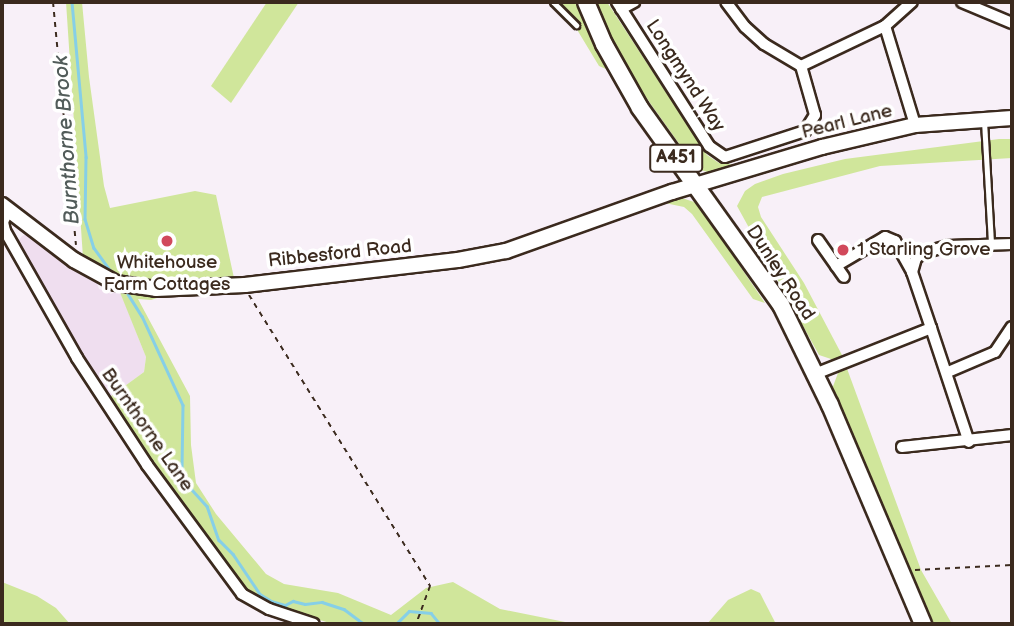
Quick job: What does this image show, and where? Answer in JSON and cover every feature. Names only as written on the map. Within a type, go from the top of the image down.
[{"type":"main road","name":"Dunley Road","points":[[586,2],[620,74],[696,187],[781,305],[815,374],[923,624]]},
{"type":"main road","name":"Pearl Lane","points":[[696,187],[822,148],[915,125],[1012,118]]},
{"type":"main road","name":"Ribbesford Road","points":[[5,208],[74,260],[109,280],[137,288],[244,285],[445,262],[506,251],[696,187]]},
{"type":"street","points":[[619,6],[634,2]]},
{"type":"street","points":[[726,2],[745,27],[764,44],[801,66],[884,26],[912,2]]},
{"type":"street","points":[[962,2],[1012,23]]},
{"type":"street","name":"Longmynd Way","points":[[619,6],[709,146],[720,155],[733,157],[795,135],[810,126],[815,115],[801,66]]},
{"type":"street","points":[[884,26],[915,125]]},
{"type":"street","name":"Burnthorne Lane","points":[[5,208],[5,231],[77,358],[146,465],[242,594],[269,609],[314,624]]},
{"type":"street","points":[[836,266],[886,237],[895,241],[912,272],[948,372],[969,442]]},
{"type":"street","points":[[818,240],[844,277]]},
{"type":"street","points":[[912,272],[916,258],[923,253],[948,246],[1012,244]]},
{"type":"street","points":[[948,372],[995,352],[1012,327]]},
{"type":"street","points":[[815,374],[931,328]]},
{"type":"street","points":[[902,447],[969,442],[1012,435]]},
{"type":"lane","points":[[553,2],[576,25]]},
{"type":"lane","points":[[984,118],[991,243]]},
{"type":"path","points":[[52,2],[76,250],[74,260]]},
{"type":"path","points":[[244,285],[430,586],[416,624]]},
{"type":"path","points":[[901,574],[914,570],[1012,565]]},
{"type":"shaded area","points":[[30,233],[96,280],[99,289],[111,294],[119,290],[146,357],[144,372],[107,399],[16,244],[22,236]]},
{"type":"green space","points":[[66,2],[82,2],[89,77],[104,186],[110,208],[195,191],[216,195],[234,278],[153,282],[119,277],[83,258]]},
{"type":"green space","points":[[267,2],[299,2],[231,103],[211,86]]},
{"type":"green space","points":[[558,2],[579,2],[606,69],[599,66],[576,28],[578,22]]},
{"type":"green space","points":[[592,2],[607,2],[707,155],[719,163],[738,165],[718,175],[697,169],[633,79]]},
{"type":"green space","points":[[1012,139],[1012,158],[880,166],[762,197],[758,207],[761,217],[804,283],[842,355],[921,570],[952,624],[933,624],[836,403],[832,389],[838,373],[831,359],[819,355],[737,206],[745,191],[755,184],[783,174],[845,159]]},
{"type":"green space","points":[[679,197],[697,203],[765,303],[753,299],[692,214],[684,207],[660,202]]},
{"type":"green space","points":[[119,290],[163,296],[151,300],[138,299],[190,396],[191,445],[196,483],[216,514],[266,574],[284,584],[338,593],[391,615],[426,588],[453,582],[500,609],[575,624],[333,624],[261,602],[245,591],[220,553],[146,458],[107,399],[144,372],[146,357]]},
{"type":"green space","points":[[2,582],[37,596],[56,608],[70,624],[2,624]]},
{"type":"green space","points":[[751,589],[760,593],[776,624],[707,624],[728,600]]},
{"type":"waterway","name":"Burnthorne Brook","points":[[72,2],[86,157],[85,219],[94,248],[110,270]]},
{"type":"waterway","name":"Burnthorne Brook","points":[[128,294],[142,316],[183,405],[182,471],[186,483],[207,506],[219,540],[233,554],[260,594],[271,601],[285,605],[293,601],[305,604],[322,602],[344,609],[364,624]]},
{"type":"waterway","name":"Burnthorne Brook","points":[[396,624],[409,611],[431,613],[440,624]]},
{"type":"place","name":"Whitehouse Farm Cottages","points":[[167,241]]},
{"type":"place","name":"1 Starling Grove","points":[[843,250]]}]
